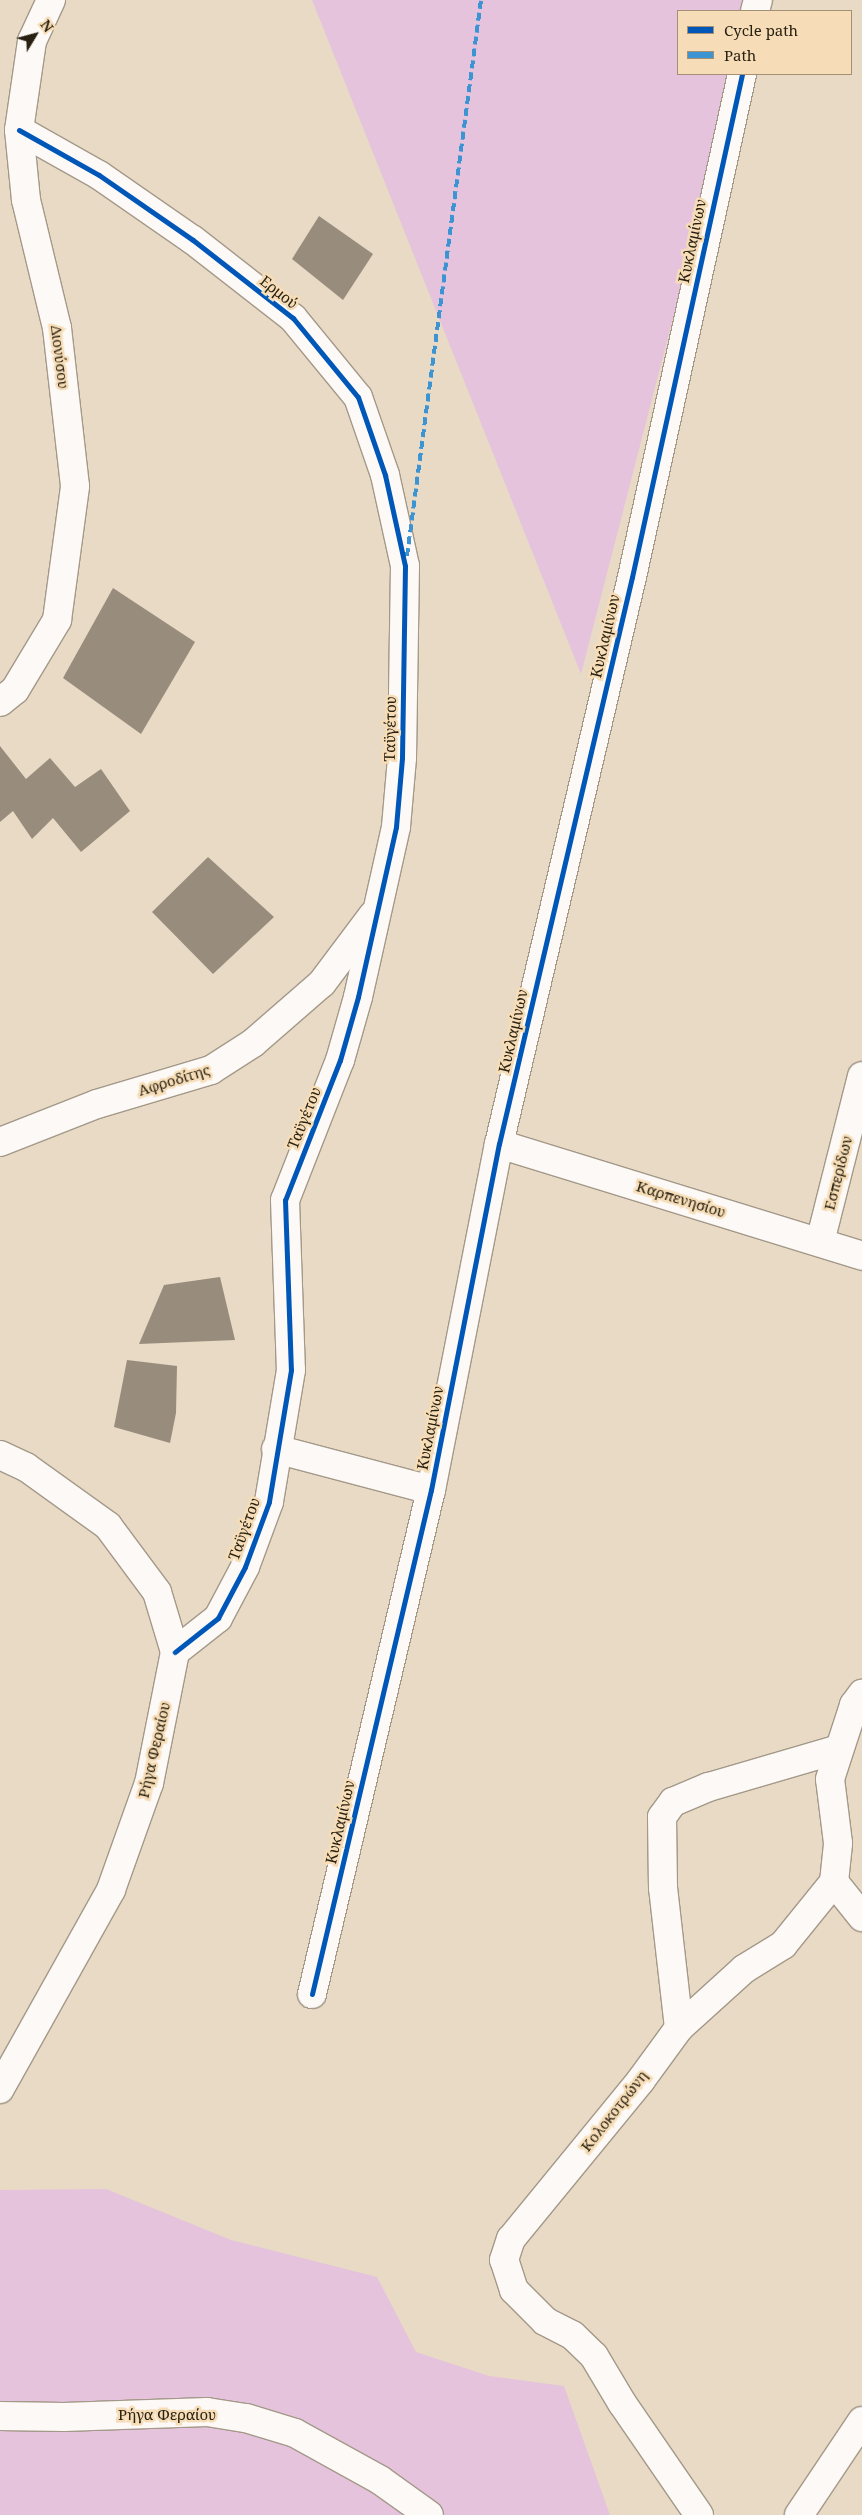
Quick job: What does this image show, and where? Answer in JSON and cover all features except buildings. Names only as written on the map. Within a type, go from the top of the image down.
[{"type":"street","name":"Διονύσου","points":[[0,702],[15,690],[58,620],[74,486],[57,328],[26,200],[19,130],[32,41],[47,2]]},
{"type":"street","name":"Κυκλαμίνων","points":[[312,1994],[431,1490],[499,1144],[632,576],[742,75]]},
{"type":"street","name":"Ερμού","points":[[19,130],[99,176],[193,240],[293,318],[358,397],[385,475],[405,566]]},
{"type":"street","name":"Ταϋγέτου","points":[[175,1652],[218,1618],[244,1567],[268,1502],[291,1370],[285,1200],[340,1060],[380,906],[396,827],[402,758],[405,566]]},
{"type":"street","name":"Αφροδίτης","points":[[0,1142],[97,1104],[211,1070],[253,1043],[322,983],[380,906]]},
{"type":"street","name":"Εσπερίδων","points":[[820,1242],[862,1076]]},
{"type":"street","name":"Καρπενησίου","points":[[499,1144],[862,1256]]},
{"type":"street","points":[[276,1449],[431,1490]]},
{"type":"street","name":"Ρήγα Φεραίου","points":[[0,1455],[26,1467],[108,1526],[157,1592],[175,1652],[149,1783],[111,1890],[11,2052],[0,2089]]},
{"type":"street","points":[[862,1694],[854,1705],[830,1779],[838,1843],[834,1882],[862,1917]]},
{"type":"street","points":[[679,2028],[663,1888],[662,1817],[673,1802],[709,1787],[839,1749]]},
{"type":"street","name":"Κολοκοτρώνη","points":[[699,2515],[622,2403],[594,2356],[572,2335],[545,2321],[514,2290],[504,2260],[511,2239],[640,2080],[679,2028],[744,1969],[783,1945],[834,1882]]},
{"type":"street","name":"Ρήγα Φεραίου","points":[[0,2416],[64,2417],[208,2412],[246,2418],[296,2433],[380,2480],[429,2515]]},
{"type":"street","points":[[799,2515],[862,2421]]},
{"type":"shaded area","points":[[312,0],[755,0],[752,10],[677,10],[677,75],[736,75],[581,674]]},
{"type":"shaded area","points":[[106,2189],[231,2240],[377,2277],[416,2352],[489,2376],[564,2386],[610,2515],[0,2515],[0,2190]]},
{"type":"marked path","points":[[407,556],[481,0]]},
{"type":"cycle path","points":[[312,1994],[431,1490],[499,1144],[632,577],[742,75]]},
{"type":"cycle path","points":[[19,130],[99,175],[193,240],[293,318],[358,397],[385,475],[405,566],[402,758],[396,827],[358,997],[340,1060],[285,1200],[291,1370],[269,1502],[245,1567],[218,1618],[175,1652]]}]
